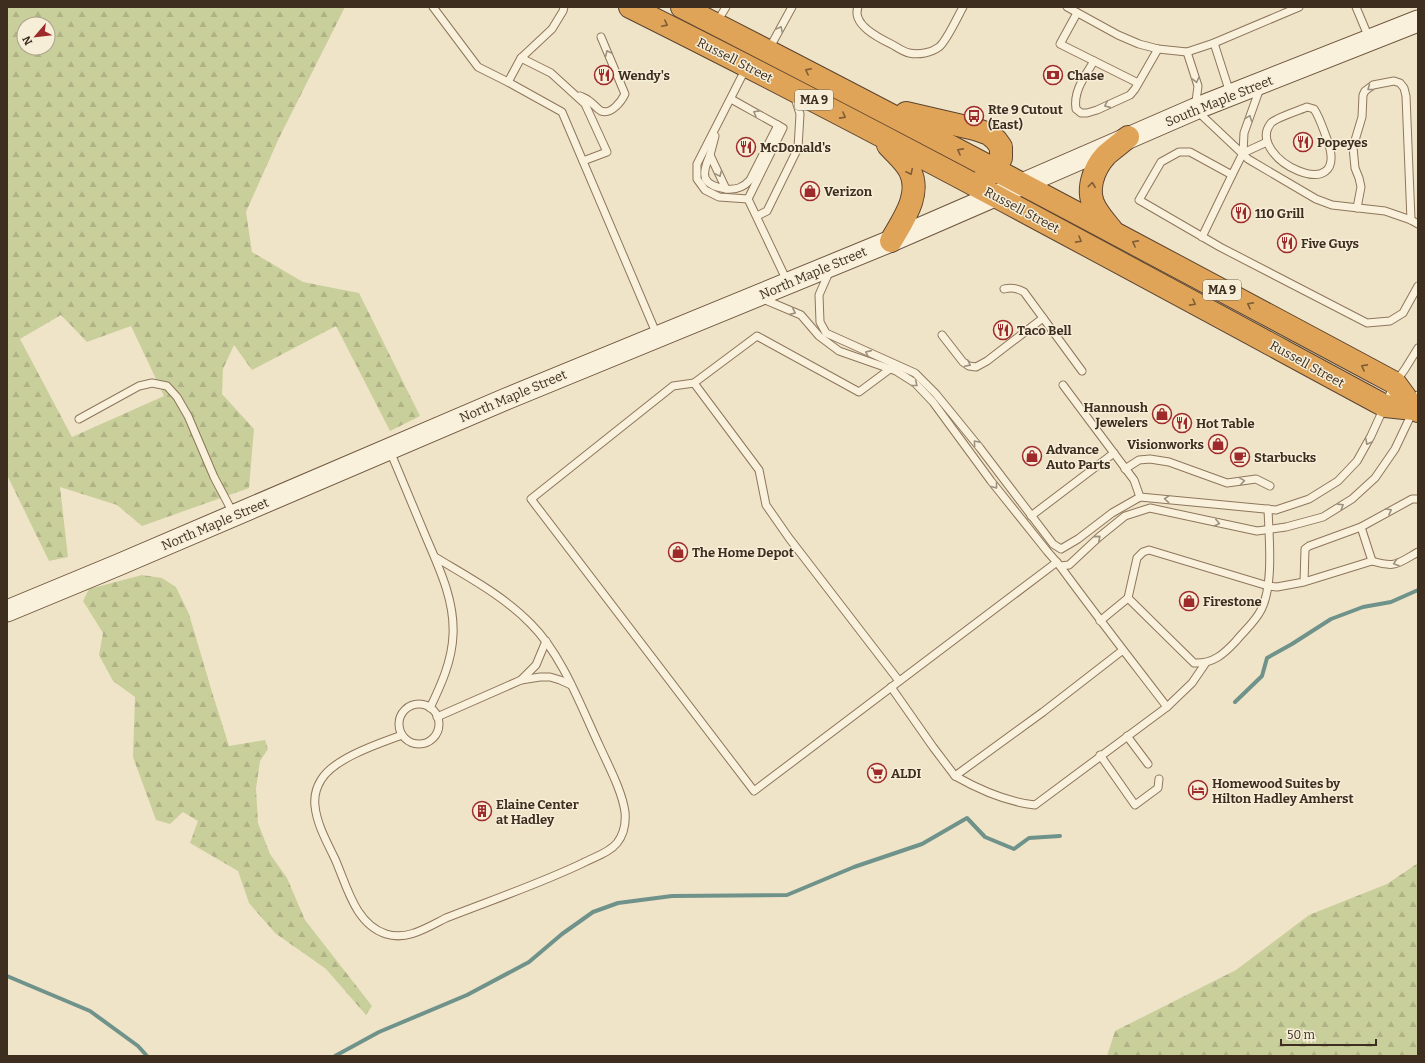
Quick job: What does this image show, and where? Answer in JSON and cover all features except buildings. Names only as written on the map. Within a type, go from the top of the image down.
[{"type":"highway","name":"Russell Street","points":[[630,7],[747,65],[996,195],[1384,406],[1416,405]]},
{"type":"highway","name":"Russell Street","points":[[682,7],[721,16],[768,51],[1113,232],[1394,383],[1416,405]]},
{"type":"highway","points":[[876,132],[906,164],[914,183],[912,200],[891,241]]},
{"type":"highway","points":[[1113,232],[1095,209],[1091,196],[1091,184],[1096,169],[1106,155],[1128,138]]},
{"type":"highway","points":[[974,184],[994,170]]},
{"type":"main road","name":"South Maple Street","points":[[1021,184],[1195,109],[1262,84],[1418,21]]},
{"type":"main road","name":"North Maple Street","points":[[7,610],[118,566],[506,399],[891,241],[1021,184]]},
{"type":"lane","points":[[432,7],[478,66],[562,112],[658,337]]},
{"type":"lane","points":[[768,51],[792,7]]},
{"type":"lane","points":[[858,7],[858,18],[863,26],[873,35],[908,53],[916,54],[926,53],[940,46],[963,7]]},
{"type":"lane","points":[[1067,7],[1118,35],[1139,44],[1158,49],[1187,52],[1214,43],[1299,7]]},
{"type":"lane","points":[[1356,7],[1370,40]]},
{"type":"lane","points":[[508,82],[522,58],[552,29],[566,8]]},
{"type":"lane","points":[[1077,13],[1060,44],[1138,84]]},
{"type":"lane","points":[[574,94],[588,100],[604,112],[615,108],[620,104],[625,94],[601,37]]},
{"type":"lane","points":[[1214,43],[1231,95]]},
{"type":"lane","points":[[1094,61],[1077,90],[1075,102],[1076,109],[1081,113],[1097,110],[1130,95],[1158,49]]},
{"type":"lane","points":[[1187,52],[1198,86],[1195,109],[1248,159],[1316,199],[1332,205],[1385,212],[1415,222],[1404,88],[1400,82],[1394,81],[1373,84],[1365,91],[1363,95],[1362,117],[1353,147],[1355,168],[1361,187],[1356,208]]},
{"type":"lane","points":[[522,58],[551,73],[585,104],[607,152],[583,161]]},
{"type":"lane","points":[[747,65],[697,164],[697,179],[704,190],[719,197],[748,198]]},
{"type":"lane","points":[[1202,237],[1243,153],[1244,133],[1262,84]]},
{"type":"lane","points":[[756,216],[767,211],[798,148],[800,114],[793,89]]},
{"type":"lane","points":[[731,99],[783,128],[748,198]]},
{"type":"lane","points":[[1307,107],[1314,109],[1318,115],[1331,149],[1331,166],[1327,171],[1321,174],[1312,175],[1301,172],[1276,156],[1270,149],[1267,142],[1266,132],[1272,121],[1307,107]]},
{"type":"lane","points":[[718,124],[710,155],[704,168],[707,181],[714,187],[726,189],[735,189],[744,186],[750,180],[778,125]]},
{"type":"lane","points":[[1243,153],[1267,142]]},
{"type":"lane","points":[[1232,175],[1190,152],[1179,152],[1161,162],[1139,200],[1202,237],[1367,323],[1390,321],[1403,313],[1418,286]]},
{"type":"lane","points":[[710,155],[726,189]]},
{"type":"lane","points":[[748,198],[788,283]]},
{"type":"lane","points":[[833,265],[819,295],[820,322],[826,333],[915,373],[936,394],[980,448],[1053,544],[1061,549],[1078,539],[1112,513],[1140,497],[1276,510],[1309,498],[1338,481],[1358,460],[1371,436],[1394,383],[1405,370],[1418,348]]},
{"type":"lane","points":[[1004,289],[1010,287],[1017,288],[1024,292],[1082,371]]},
{"type":"lane","points":[[758,296],[801,315],[818,336],[839,351],[896,371],[915,383],[933,402],[991,481],[1058,564],[1167,707]]},
{"type":"lane","points":[[942,335],[963,362],[969,366],[976,367],[987,361],[1043,318]]},
{"type":"lane","points":[[890,369],[859,392],[757,336],[694,383],[673,386],[531,499],[754,791],[899,681],[1058,564],[1069,565],[1099,537],[1125,516],[1150,508],[1257,531],[1286,527],[1323,517],[1352,499],[1375,478],[1395,449],[1416,405]]},
{"type":"lane","points":[[79,419],[139,386],[152,383],[167,386],[177,397],[188,416],[214,477],[234,515]]},
{"type":"lane","points":[[694,383],[759,470],[766,505],[789,538],[899,681]]},
{"type":"lane","points":[[1064,384],[1134,480],[1140,497]]},
{"type":"lane","points":[[389,449],[435,557],[449,596],[453,619],[453,636],[448,665],[430,708]]},
{"type":"lane","points":[[1031,516],[1114,453]]},
{"type":"lane","points":[[1125,469],[1139,460],[1169,462],[1227,483],[1256,479],[1270,486]]},
{"type":"lane","points":[[1304,582],[1305,549],[1314,543],[1361,526],[1412,499],[1418,499]]},
{"type":"lane","points":[[891,687],[955,776],[973,786],[1023,803],[1035,804],[1167,707],[1192,683],[1205,664],[1224,654],[1261,612],[1266,600],[1269,574],[1268,509]]},
{"type":"lane","points":[[1361,526],[1372,561]]},
{"type":"lane","points":[[1100,621],[1128,598],[1137,558],[1143,552],[1149,550],[1268,586],[1277,587],[1304,582],[1372,561],[1385,565],[1394,565],[1418,552]]},
{"type":"lane","points":[[402,735],[364,750],[334,766],[321,780],[314,799],[322,832],[351,898],[362,916],[374,928],[388,935],[395,936],[410,934],[422,930],[452,916],[572,868],[608,851],[619,840],[623,832],[625,811],[621,796],[570,685],[546,641],[532,624],[515,609],[435,557]]},
{"type":"lane","points":[[1128,598],[1194,663],[1205,664]]},
{"type":"lane","points":[[521,680],[536,664],[546,641]]},
{"type":"lane","points":[[955,776],[1043,712],[1123,650]]},
{"type":"lane","points":[[437,717],[521,680],[550,677],[570,685]]},
{"type":"lane","points":[[418,704],[430,708],[437,717],[439,725],[437,733],[428,742],[424,744],[415,744],[407,741],[402,735],[399,722],[401,715],[407,708],[418,704]]},
{"type":"lane","points":[[1127,736],[1148,764]]},
{"type":"lane","points":[[1100,755],[1135,804],[1158,788],[1159,779]]},
{"type":"green space","points":[[7,7],[345,7],[279,138],[246,212],[252,252],[303,282],[359,293],[420,416],[390,431],[336,326],[252,370],[234,345],[223,369],[222,394],[254,429],[249,488],[142,526],[117,505],[60,487],[68,557],[49,561],[7,475]],"holes":[[[61,315],[87,342],[131,326],[164,396],[72,437],[20,339]]]},
{"type":"green space","points":[[142,575],[162,578],[176,587],[189,614],[229,746],[265,740],[268,749],[260,761],[256,789],[258,823],[270,854],[287,878],[305,920],[372,1006],[366,1015],[326,969],[275,933],[249,903],[238,871],[190,843],[198,821],[183,812],[170,824],[156,820],[133,757],[135,697],[113,681],[99,655],[103,633],[83,601],[89,589]]},
{"type":"green space","points":[[1418,863],[1418,1056],[1107,1056],[1115,1031],[1236,970],[1309,915],[1387,884]]},
{"type":"waterway","points":[[1235,702],[1262,676],[1267,658],[1331,619],[1363,607],[1391,602],[1418,590]]},
{"type":"waterway","points":[[335,1056],[379,1032],[467,995],[529,962],[562,934],[593,912],[618,903],[672,896],[787,895],[854,867],[922,844],[967,818],[985,837],[1014,849],[1029,838],[1060,836]]},
{"type":"waterway","points":[[7,976],[90,1011],[138,1046],[147,1056]]},
{"type":"place","name":"Wendy's","points":[[604,75]]},
{"type":"place","name":"Chase","points":[[1053,75]]},
{"type":"place","name":"Rte 9 Cutout (East)","points":[[974,116]]},
{"type":"place","name":"Popeyes","points":[[1303,142]]},
{"type":"place","name":"McDonald's","points":[[746,147]]},
{"type":"place","name":"Verizon","points":[[810,191]]},
{"type":"place","name":"110 Grill","points":[[1241,213]]},
{"type":"place","name":"Five Guys","points":[[1287,243]]},
{"type":"place","name":"Taco Bell","points":[[1003,330]]},
{"type":"place","name":"Hannoush Jewelers","points":[[1162,414]]},
{"type":"place","name":"Hot Table","points":[[1182,423]]},
{"type":"place","name":"Visionworks","points":[[1218,444]]},
{"type":"place","name":"Advance Auto Parts","points":[[1032,456]]},
{"type":"place","name":"Starbucks","points":[[1240,457]]},
{"type":"place","name":"The Home Depot","points":[[678,552]]},
{"type":"place","name":"Firestone","points":[[1189,601]]},
{"type":"place","name":"ALDI","points":[[877,773]]},
{"type":"place","name":"Homewood Suites by Hilton Hadley Amherst","points":[[1198,790]]},
{"type":"place","name":"Elaine Center at Hadley","points":[[482,811]]}]
